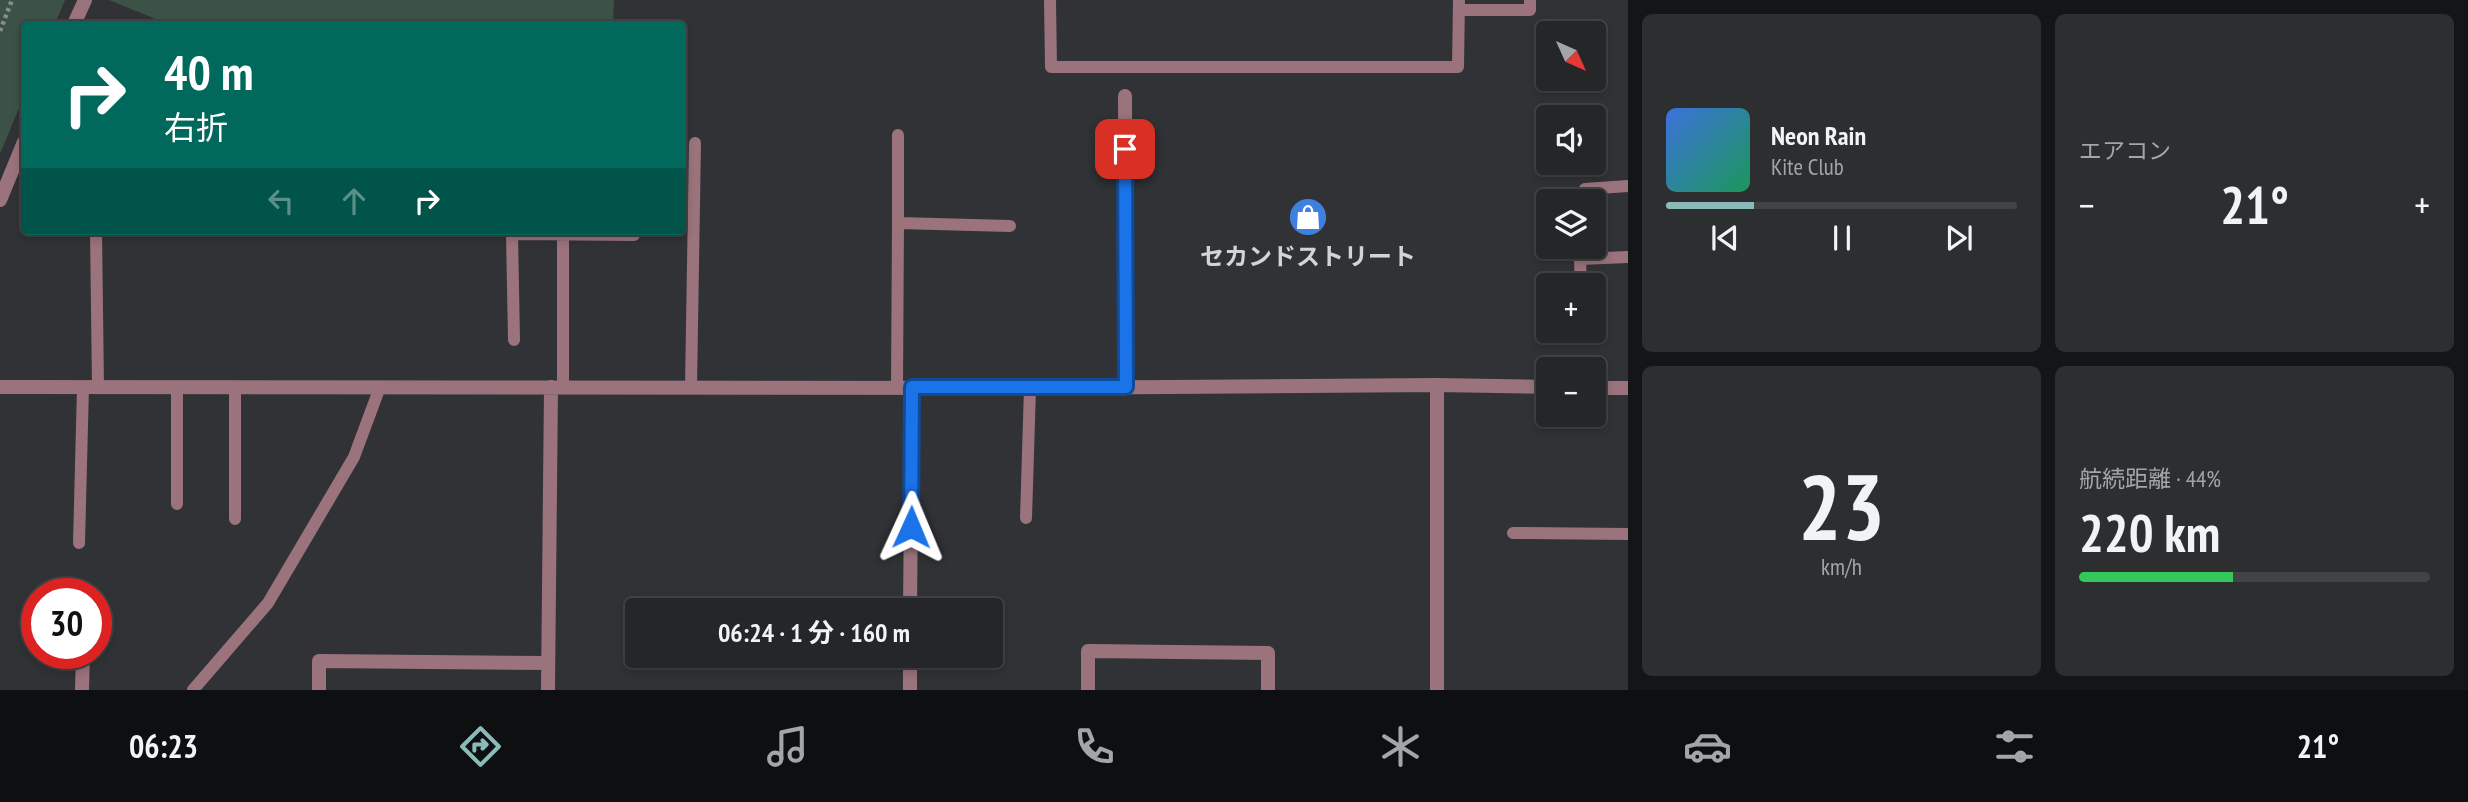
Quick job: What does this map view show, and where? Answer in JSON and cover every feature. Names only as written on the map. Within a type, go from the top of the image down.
[{"type":"street","points":[[75,21],[85,0]]},
{"type":"street","points":[[1125,96],[1126,387]]},
{"type":"street","points":[[0,200],[21,149]]},
{"type":"street","points":[[1437,385],[1437,690]]},
{"type":"street","points":[[0,387],[1536,387]]},
{"type":"street","points":[[548,690],[557,387]]},
{"type":"street","points":[[910,598],[912,387]]},
{"type":"street","points":[[1606,388],[1628,388]]},
{"type":"street","points":[[1088,690],[1088,651],[1268,653],[1268,690]]},
{"type":"street","points":[[318,690],[319,661],[548,663]]},
{"type":"street","points":[[910,668],[910,690]]},
{"type":"street","points":[[82,690],[83,669]]},
{"type":"lane","points":[[1050,0],[1051,66],[1458,66],[1459,5],[1530,10],[1530,0]]},
{"type":"lane","points":[[897,387],[898,135]]},
{"type":"lane","points":[[691,387],[695,143]]},
{"type":"lane","points":[[1585,189],[1628,186]]},
{"type":"lane","points":[[898,223],[1010,226]]},
{"type":"lane","points":[[79,543],[90,387],[96,235]]},
{"type":"lane","points":[[512,235],[514,340]]},
{"type":"lane","points":[[557,387],[563,235]]},
{"type":"lane","points":[[1581,273],[1580,259],[1628,257]]},
{"type":"lane","points":[[177,387],[177,504]]},
{"type":"lane","points":[[234,519],[235,387]]},
{"type":"lane","points":[[193,690],[268,603],[354,457],[380,387]]},
{"type":"lane","points":[[1026,518],[1030,388]]},
{"type":"lane","points":[[1513,533],[1628,534]]},
{"type":"path","points":[[0,31],[12,0]]},
{"type":"green space","points":[[0,0],[65,0],[56,21],[21,21],[21,103],[0,154]]},
{"type":"green space","points":[[109,0],[614,0],[613,21],[158,20]]},
{"type":"place","name":"セカンドストリート","points":[[1308,217]]},
{"type":"route","points":[[911,527],[912,387],[1126,387],[1125,149]]}]
